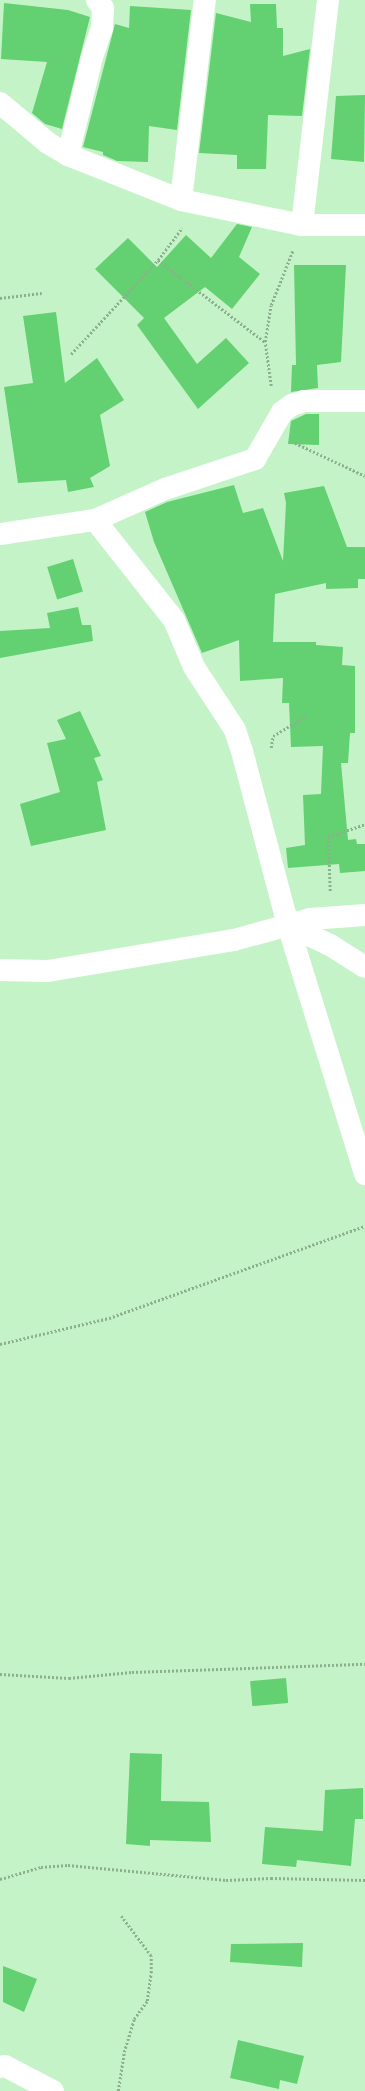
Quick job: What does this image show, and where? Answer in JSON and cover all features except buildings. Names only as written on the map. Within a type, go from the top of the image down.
[{"type":"street","points":[[68,155],[92,56],[102,28],[103,8],[97,0]]},
{"type":"street","points":[[191,202],[205,0]]},
{"type":"street","points":[[302,225],[328,0]]},
{"type":"street","points":[[0,103],[48,143],[68,155],[191,202],[302,225],[365,225]]},
{"type":"street","points":[[0,534],[95,520],[165,489],[246,464],[260,454],[282,412],[304,401],[365,401]]},
{"type":"street","points":[[95,520],[174,620],[194,667],[235,730],[249,771],[288,925],[365,1174]]},
{"type":"street","points":[[0,970],[48,971],[234,940],[310,919],[365,915]]},
{"type":"street","points":[[288,925],[330,945],[365,967]]},
{"type":"street","points":[[0,2067],[5,2066],[53,2091]]},
{"type":"path","points":[[71,354],[158,260],[191,202]]},
{"type":"path","points":[[302,225],[271,305],[265,342],[273,427],[365,476]]},
{"type":"path","points":[[158,260],[265,342]]},
{"type":"path","points":[[0,298],[42,293]]},
{"type":"path","points":[[331,917],[328,837],[365,824]]},
{"type":"path","points":[[0,1344],[109,1318],[365,1226]]},
{"type":"path","points":[[0,1674],[69,1678],[132,1672],[365,1664]]},
{"type":"path","points":[[0,1879],[41,1867],[68,1865],[226,1880],[271,1878],[365,1880]]},
{"type":"path","points":[[118,2091],[124,2052],[134,2019],[147,2000],[151,1973],[151,1956],[121,1916]]}]
